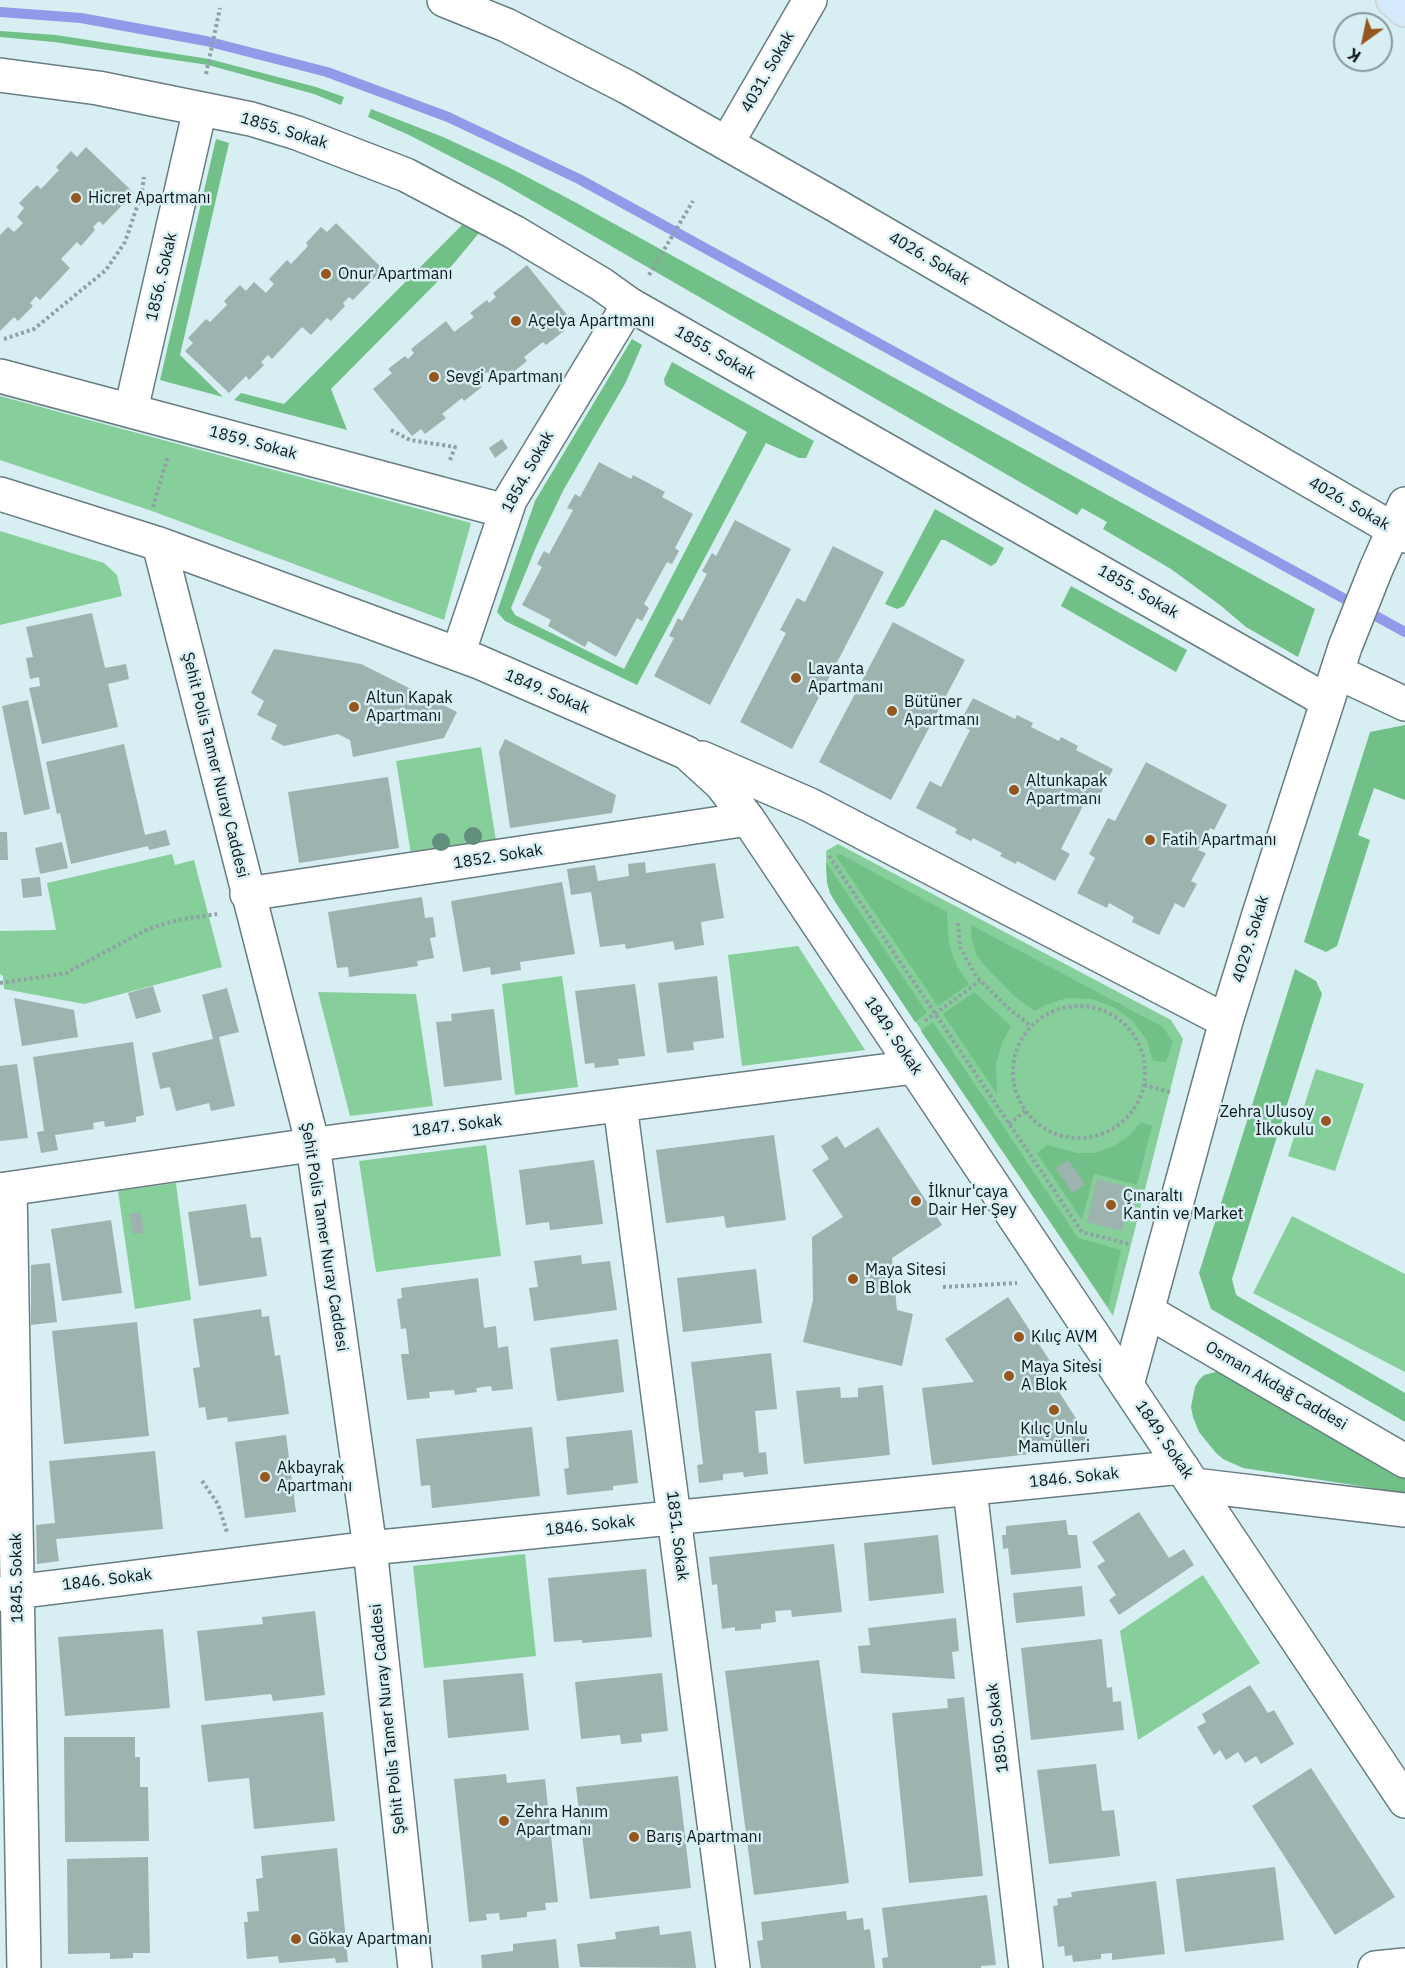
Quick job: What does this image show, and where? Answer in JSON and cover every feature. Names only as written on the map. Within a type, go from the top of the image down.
[{"type":"main road","points":[[1393,0],[1405,10]]},
{"type":"street","name":"4026. Sokak","points":[[444,0],[506,25],[627,87],[1401,523]]},
{"type":"street","name":"4031. Sokak","points":[[727,143],[810,0]]},
{"type":"street","name":"1855. Sokak","points":[[0,75],[98,88],[251,119],[297,133],[406,175],[514,232],[601,284],[629,304],[1336,674],[1405,704]]},
{"type":"street","name":"1856. Sokak","points":[[131,410],[200,109]]},
{"type":"street","name":"1854. Sokak","points":[[458,654],[505,511],[514,492],[629,304]]},
{"type":"street","name":"1859. Sokak","points":[[0,376],[505,511]]},
{"type":"street","points":[[0,494],[151,541]]},
{"type":"street","name":"4029. Sokak","points":[[1127,1385],[1226,1022],[1336,674],[1376,569],[1401,523]]},
{"type":"street","name":"1849. Sokak","points":[[151,541],[458,654],[687,753],[721,784],[748,819],[1405,1801]]},
{"type":"street","name":"Şehit Polis Tamer Nuray Caddesi","points":[[151,541],[236,904],[313,1145],[370,1548],[415,1968]]},
{"type":"street","points":[[687,753],[810,805],[1226,1022]]},
{"type":"street","name":"1852. Sokak","points":[[236,904],[748,819]]},
{"type":"street","name":"1847. Sokak","points":[[5,1190],[313,1145],[914,1067]]},
{"type":"street","name":"1851. Sokak","points":[[620,1105],[733,1968]]},
{"type":"street","name":"1845. Sokak","points":[[5,1190],[9,1593],[24,1968]]},
{"type":"street","name":"Osman Akdağ Caddesi","points":[[1147,1311],[1405,1461]]},
{"type":"street","points":[[1188,1476],[1405,1510]]},
{"type":"street","name":"1846. Sokak","points":[[9,1593],[370,1548],[970,1489],[1188,1476]]},
{"type":"street","name":"1850. Sokak","points":[[970,1489],[1026,1968]]},
{"type":"street","points":[[1375,1968],[1405,1965]]},
{"type":"path","points":[[208,65],[220,8]]},
{"type":"path","points":[[0,339],[34,329],[106,270],[125,242],[142,194],[144,177]]},
{"type":"path","points":[[652,269],[693,201]]},
{"type":"path","points":[[151,541],[178,423]]},
{"type":"path","points":[[391,430],[410,440],[454,447]]},
{"type":"path","points":[[826,851],[1082,1232],[1132,1244]]},
{"type":"path","points":[[0,983],[66,973],[148,929],[236,904]]},
{"type":"path","points":[[958,919],[960,947],[967,961],[981,981],[1007,1007],[1031,1026]]},
{"type":"path","points":[[936,1014],[981,981]]},
{"type":"path","points":[[1070,1006],[1091,1006],[1111,1013],[1127,1026],[1139,1042],[1145,1062],[1144,1085],[1136,1107],[1121,1124],[1100,1135],[1078,1139],[1055,1134],[1035,1122],[1020,1104],[1012,1083],[1013,1059],[1020,1040],[1031,1026],[1050,1011],[1070,1006]]},
{"type":"path","points":[[1144,1085],[1170,1092]]},
{"type":"path","points":[[1009,1124],[1026,1111]]},
{"type":"path","points":[[943,1287],[1021,1283]]},
{"type":"path","points":[[202,1480],[223,1516],[234,1565]]},
{"type":"green space","points":[[0,31],[56,35],[209,59],[316,87],[344,97],[341,105],[314,94],[208,65],[54,42],[0,37]]},
{"type":"green space","points":[[371,109],[443,137],[571,200],[1315,609],[1298,657],[1246,627],[1171,569],[1103,529],[1107,522],[1082,508],[1077,515],[500,182],[409,135],[368,117]]},
{"type":"green space","points":[[216,139],[229,143],[180,355],[223,397],[160,380]]},
{"type":"green space","points":[[462,225],[479,233],[445,274],[331,389],[347,430],[234,400],[241,393],[284,404]]},
{"type":"green space","points":[[632,339],[642,345],[626,382],[564,489],[536,547],[511,608],[515,615],[624,669],[747,432],[665,385],[664,379],[672,362],[814,441],[806,458],[799,458],[766,443],[637,685],[505,621],[497,612],[535,501]]},
{"type":"green space","points":[[0,396],[471,523],[444,620],[152,511],[0,460]]},
{"type":"green space","points":[[935,509],[1004,548],[996,563],[991,566],[945,540],[941,540],[904,606],[897,609],[885,604]]},
{"type":"green space","points":[[0,531],[104,563],[117,575],[122,596],[0,625]]},
{"type":"green space","points":[[1071,586],[1187,650],[1176,672],[1061,606]]},
{"type":"green space","points":[[1405,725],[1405,800],[1374,788],[1358,835],[1370,840],[1337,946],[1326,952],[1304,942],[1370,732]]},
{"type":"green space","points":[[481,747],[496,841],[411,854],[396,761]]},
{"type":"green space","points":[[838,844],[1171,1020],[1183,1039],[1113,1316],[830,893],[827,882],[826,851]]},
{"type":"green space","points":[[172,854],[175,865],[194,860],[222,967],[84,1004],[4,989],[3,976],[0,974],[0,931],[56,930],[47,883]]},
{"type":"green space","points":[[840,854],[947,912],[949,945],[957,966],[969,984],[938,1006],[836,856]]},
{"type":"green space","points":[[826,862],[927,1013],[915,1022],[830,893]]},
{"type":"green space","points":[[971,925],[1163,1027],[1173,1042],[1166,1062],[1153,1061],[1147,1040],[1132,1020],[1113,1007],[1092,999],[1067,998],[1035,1011],[1014,996],[977,956],[972,940]]},
{"type":"green space","points":[[798,946],[865,1050],[742,1066],[728,955]]},
{"type":"green space","points":[[1295,969],[1316,981],[1322,994],[1232,1279],[1236,1295],[1405,1393],[1405,1422],[1211,1309],[1199,1273]]},
{"type":"green space","points":[[562,976],[578,1087],[515,1095],[502,984]]},
{"type":"green space","points":[[318,992],[416,994],[433,1106],[350,1116]]},
{"type":"green space","points":[[974,992],[1011,1026],[1002,1043],[996,1064],[997,1094],[943,1014]]},
{"type":"green space","points":[[933,1022],[1078,1238],[1121,1250],[1108,1307],[921,1031]]},
{"type":"green space","points":[[1316,1069],[1364,1084],[1335,1171],[1288,1156]]},
{"type":"green space","points":[[1141,1122],[1152,1126],[1137,1185],[1094,1174],[1082,1220],[1037,1153],[1047,1145],[1077,1153],[1095,1153],[1114,1146],[1129,1136]]},
{"type":"green space","points":[[486,1145],[501,1256],[376,1272],[359,1161]]},
{"type":"green space","points":[[176,1183],[191,1300],[135,1309],[118,1191]]},
{"type":"green space","points":[[1292,1216],[1405,1274],[1405,1372],[1253,1293]]},
{"type":"green space","points":[[1219,1371],[1405,1475],[1405,1493],[1243,1468],[1223,1459],[1199,1432],[1191,1407],[1195,1387],[1199,1380],[1204,1375]]},
{"type":"green space","points":[[525,1554],[536,1656],[424,1668],[413,1566]]},
{"type":"green space","points":[[1203,1575],[1260,1663],[1138,1740],[1120,1631]]},
{"type":"building","name":"Hicret Apartmanı","points":[[86,147],[134,193],[103,225],[99,221],[93,227],[95,230],[81,246],[77,242],[61,259],[70,268],[40,300],[36,296],[30,303],[33,306],[18,321],[14,317],[0,331],[0,235],[8,227],[14,232],[23,223],[17,217],[24,208],[19,203],[37,185],[41,189],[59,170],[56,167],[71,151],[77,157]]},
{"type":"building","points":[[336,223],[383,269],[353,300],[349,297],[343,303],[345,306],[331,321],[327,318],[311,335],[302,327],[272,359],[268,355],[261,362],[264,365],[249,380],[246,376],[229,393],[185,351],[193,343],[188,338],[206,319],[210,322],[227,305],[224,301],[240,285],[246,291],[254,282],[266,293],[274,284],[269,279],[287,260],[291,264],[308,246],[306,243],[321,227],[327,232]]},
{"type":"building","points":[[527,265],[568,316],[558,324],[564,331],[546,345],[543,342],[524,357],[527,361],[506,378],[502,373],[493,380],[487,372],[477,381],[482,387],[464,401],[462,398],[442,414],[446,418],[425,434],[421,429],[412,436],[373,389],[392,373],[388,369],[405,356],[408,359],[414,353],[411,349],[446,321],[454,332],[474,317],[470,313],[487,300],[489,303],[496,297],[493,293]]},
{"type":"building","points":[[502,439],[508,448],[495,458],[489,448]]},
{"type":"building","points":[[599,462],[631,479],[633,475],[665,492],[662,497],[693,514],[675,548],[679,551],[672,564],[667,562],[644,604],[649,608],[642,621],[637,618],[616,657],[588,641],[585,647],[548,626],[551,620],[522,605],[542,567],[537,564],[544,551],[549,554],[573,510],[567,508],[575,494],[580,497]]},
{"type":"building","points":[[735,520],[791,549],[710,705],[654,676],[674,638],[669,636],[678,618],[682,621],[707,574],[702,571],[712,553],[716,556]]},
{"type":"building","name":"Lavanta Apartmanı","points":[[833,546],[884,572],[792,749],[740,722],[786,633],[780,630],[797,598],[805,602]]},
{"type":"building","points":[[92,613],[105,668],[126,664],[129,679],[108,684],[118,727],[42,744],[29,688],[40,686],[39,677],[30,679],[26,658],[33,657],[26,627]]},
{"type":"building","name":"Bütüner Apartmanı","points":[[893,622],[965,660],[891,800],[819,762]]},
{"type":"building","name":"Altun Kapak Apartmanı","points":[[274,649],[361,664],[457,712],[444,738],[353,757],[350,740],[338,734],[284,746],[271,739],[277,725],[257,715],[264,701],[251,693]]},
{"type":"building","name":"Altunkapak Apartmanı","points":[[973,698],[1015,719],[1017,715],[1033,723],[1031,727],[1059,741],[1061,737],[1078,746],[1076,750],[1113,769],[1099,797],[1090,792],[1061,849],[1070,854],[1055,881],[1017,861],[1016,864],[1000,856],[1002,853],[973,838],[971,841],[955,833],[957,829],[916,808],[930,781],[941,787],[970,730],[959,724]]},
{"type":"building","points":[[28,700],[50,809],[24,815],[2,706]]},
{"type":"building","points":[[505,739],[616,795],[612,813],[510,828],[499,752]]},
{"type":"building","points":[[124,744],[145,835],[166,830],[170,845],[149,850],[148,846],[71,864],[46,762]]},
{"type":"building","name":"Fatih Apartmanı","points":[[1146,762],[1227,805],[1214,830],[1210,828],[1198,850],[1206,853],[1191,881],[1197,884],[1184,908],[1175,903],[1159,935],[1132,922],[1134,917],[1109,903],[1107,908],[1077,893],[1095,858],[1089,854],[1108,818],[1115,821]]},
{"type":"building","points":[[388,777],[399,848],[299,863],[288,792]]},
{"type":"building","points":[[0,832],[7,832],[8,860],[0,860]]},
{"type":"building","points":[[62,842],[68,868],[40,874],[35,848]]},
{"type":"building","points":[[645,862],[646,873],[715,863],[724,918],[701,922],[704,945],[675,950],[673,941],[626,949],[625,944],[600,947],[591,892],[571,895],[567,869],[595,865],[598,881],[629,876],[628,864]]},
{"type":"building","points":[[40,877],[42,896],[23,898],[21,879]]},
{"type":"building","points":[[562,882],[575,954],[520,962],[521,970],[491,975],[490,967],[463,972],[451,901]]},
{"type":"building","points":[[422,897],[425,918],[433,917],[436,937],[430,938],[434,958],[417,961],[418,966],[349,977],[348,967],[337,968],[328,912]]},
{"type":"building","points":[[717,976],[724,1038],[693,1042],[694,1050],[667,1053],[658,983]]},
{"type":"building","points":[[635,984],[645,1056],[618,1059],[619,1065],[595,1068],[594,1063],[585,1064],[575,991]]},
{"type":"building","points":[[153,986],[161,1012],[136,1019],[128,993]]},
{"type":"building","points":[[227,988],[239,1032],[219,1037],[235,1106],[211,1111],[209,1103],[176,1111],[170,1087],[160,1089],[152,1053],[213,1039],[202,995]]},
{"type":"building","points":[[14,998],[74,1010],[78,1037],[22,1046]]},
{"type":"building","points":[[494,1009],[502,1080],[444,1087],[436,1022],[452,1021],[451,1014]]},
{"type":"building","points":[[133,1042],[144,1115],[136,1117],[136,1122],[105,1127],[104,1121],[93,1123],[94,1129],[55,1135],[58,1150],[41,1153],[37,1132],[44,1131],[33,1057]]},
{"type":"building","points":[[17,1064],[28,1138],[0,1141],[0,1066]]},
{"type":"building","name":"Maya Sitesi B Blok","points":[[878,1127],[942,1225],[892,1258],[897,1310],[913,1314],[902,1366],[803,1342],[813,1300],[812,1237],[843,1217],[812,1170],[829,1159],[821,1146],[837,1136],[845,1148]]},
{"type":"building","points":[[774,1135],[786,1220],[726,1228],[724,1216],[666,1223],[656,1150]]},
{"type":"building","points":[[594,1160],[603,1224],[550,1230],[549,1222],[526,1225],[519,1170]]},
{"type":"building","points":[[1068,1160],[1085,1184],[1072,1193],[1056,1168]]},
{"type":"building","points":[[1097,1179],[1132,1188],[1122,1231],[1087,1222]]},
{"type":"building","points":[[246,1204],[251,1238],[261,1237],[267,1276],[199,1286],[188,1212]]},
{"type":"building","points":[[141,1212],[144,1233],[133,1234],[129,1214]]},
{"type":"building","points":[[111,1220],[122,1293],[62,1301],[51,1229]]},
{"type":"building","points":[[581,1255],[582,1264],[610,1261],[617,1310],[534,1321],[529,1288],[538,1287],[534,1261]]},
{"type":"building","points":[[50,1263],[57,1322],[31,1325],[31,1265]]},
{"type":"building","points":[[756,1269],[762,1323],[683,1332],[677,1278]]},
{"type":"building","points":[[478,1278],[484,1328],[496,1326],[498,1348],[508,1346],[513,1389],[492,1391],[491,1386],[476,1388],[477,1392],[455,1395],[454,1390],[429,1392],[430,1398],[407,1400],[401,1354],[409,1354],[406,1328],[401,1329],[397,1299],[402,1298],[401,1288]]},
{"type":"building","name":"Maya Sitesi A Blok","points":[[1008,1297],[1052,1364],[1045,1370],[1088,1437],[1084,1448],[932,1465],[922,1388],[974,1382],[945,1339]]},
{"type":"building","points":[[261,1309],[262,1317],[269,1316],[275,1356],[280,1355],[289,1414],[228,1422],[227,1417],[207,1420],[205,1407],[199,1408],[193,1368],[200,1367],[193,1319]]},
{"type":"building","points":[[137,1322],[149,1436],[64,1444],[52,1331]]},
{"type":"building","points":[[618,1339],[624,1392],[557,1401],[550,1348]]},
{"type":"building","points":[[771,1353],[777,1409],[755,1411],[759,1453],[766,1452],[768,1474],[744,1477],[743,1472],[723,1474],[723,1480],[699,1483],[697,1465],[703,1464],[691,1362]]},
{"type":"building","points":[[883,1385],[890,1455],[804,1464],[796,1391],[840,1387],[841,1398],[858,1397],[858,1388]]},
{"type":"building","points":[[532,1427],[540,1496],[432,1508],[430,1485],[421,1486],[416,1439]]},
{"type":"building","points":[[632,1430],[638,1483],[613,1486],[613,1490],[567,1495],[564,1469],[569,1468],[566,1437]]},
{"type":"building","name":"Akbayrak Apartmanı","points":[[286,1435],[296,1512],[245,1518],[235,1442]]},
{"type":"building","points":[[155,1451],[163,1529],[56,1539],[59,1561],[37,1564],[36,1525],[55,1523],[49,1461]]},
{"type":"building","points":[[1139,1512],[1169,1558],[1184,1549],[1194,1565],[1119,1615],[1109,1600],[1116,1595],[1097,1566],[1105,1561],[1092,1542]]},
{"type":"building","points":[[1066,1520],[1068,1535],[1077,1535],[1081,1568],[1011,1575],[1008,1548],[1003,1549],[1002,1535],[1006,1535],[1006,1526]]},
{"type":"building","points":[[938,1535],[944,1593],[869,1601],[864,1543]]},
{"type":"building","points":[[834,1544],[842,1612],[792,1617],[791,1610],[775,1611],[776,1622],[761,1624],[761,1629],[735,1631],[735,1627],[722,1629],[717,1584],[712,1585],[709,1557]]},
{"type":"building","points":[[646,1569],[652,1637],[582,1643],[582,1640],[554,1642],[548,1578]]},
{"type":"building","points":[[1082,1586],[1085,1616],[1016,1623],[1013,1593]]},
{"type":"building","points":[[315,1611],[325,1695],[273,1701],[271,1694],[205,1701],[197,1631],[263,1624],[262,1617]]},
{"type":"building","points":[[956,1618],[959,1651],[952,1652],[955,1679],[861,1673],[858,1646],[870,1645],[868,1628]]},
{"type":"building","points":[[163,1629],[170,1708],[65,1716],[58,1637]]},
{"type":"building","points":[[1102,1639],[1107,1688],[1112,1687],[1113,1702],[1121,1701],[1124,1730],[1031,1740],[1021,1648]]},
{"type":"building","points":[[819,1660],[849,1883],[754,1895],[725,1671]]},
{"type":"building","points":[[523,1673],[529,1730],[448,1738],[443,1680]]},
{"type":"building","points":[[662,1673],[668,1731],[641,1734],[642,1742],[621,1744],[620,1735],[581,1739],[575,1682]]},
{"type":"building","points":[[1250,1685],[1268,1713],[1274,1710],[1294,1744],[1261,1764],[1256,1756],[1245,1763],[1238,1752],[1226,1760],[1220,1750],[1214,1755],[1197,1727],[1206,1722],[1202,1714]]},
{"type":"building","points":[[964,1697],[983,1876],[909,1883],[892,1713],[948,1708],[947,1699]]},
{"type":"building","points":[[323,1712],[335,1821],[254,1829],[249,1778],[208,1782],[201,1725]]},
{"type":"building","points":[[64,1737],[135,1737],[135,1757],[140,1757],[140,1787],[148,1787],[149,1841],[65,1842]]},
{"type":"building","points":[[1096,1764],[1102,1811],[1114,1810],[1120,1856],[1049,1864],[1037,1770]]},
{"type":"building","points":[[1311,1768],[1395,1897],[1335,1935],[1252,1806]]},
{"type":"building","name":"Zehra Hanım Apartmanı","points":[[506,1774],[507,1783],[545,1779],[558,1902],[545,1903],[546,1910],[527,1912],[527,1917],[500,1920],[499,1913],[486,1914],[487,1920],[469,1922],[454,1779]]},
{"type":"building","name":"Barış Apartmanı","points":[[678,1776],[691,1888],[590,1899],[576,1787]]},
{"type":"building","points":[[337,1848],[348,1962],[336,1963],[335,1958],[279,1963],[278,1956],[247,1959],[244,1922],[248,1922],[247,1912],[259,1911],[256,1879],[263,1878],[261,1856]]},
{"type":"building","points":[[148,1857],[150,1953],[133,1953],[133,1958],[110,1959],[110,1953],[68,1954],[67,1859]]},
{"type":"building","points":[[1275,1867],[1284,1940],[1185,1952],[1176,1879]]},
{"type":"building","points":[[1156,1881],[1165,1954],[1112,1960],[1112,1953],[1101,1954],[1101,1959],[1073,1962],[1072,1955],[1065,1956],[1064,1946],[1058,1947],[1053,1906],[1058,1905],[1057,1899],[1072,1897],[1071,1892]]},
{"type":"building","points":[[987,1895],[996,1965],[981,1966],[981,1968],[883,1968],[882,1958],[888,1957],[882,1908]]},
{"type":"building","points":[[846,1911],[847,1920],[863,1918],[864,1930],[870,1929],[875,1968],[761,1968],[757,1941],[763,1940],[761,1922]]},
{"type":"building","points":[[659,1926],[660,1935],[691,1931],[696,1968],[580,1967],[577,1944],[616,1939],[615,1932]]},
{"type":"building","points":[[556,1939],[559,1968],[482,1968],[481,1955],[513,1951],[513,1944]]},
{"type":"waterway","points":[[0,12],[81,18],[206,41],[327,72],[448,117],[579,179],[1405,632]]},
{"type":"place","name":"Hicret Apartmanı","points":[[76,198]]},
{"type":"place","name":"Onur Apartmanı","points":[[326,274]]},
{"type":"place","name":"Açelya Apartmanı","points":[[516,321]]},
{"type":"place","name":"Sevgi Apartmanı","points":[[434,377]]},
{"type":"place","name":"Lavanta Apartmanı","points":[[796,678]]},
{"type":"place","name":"Altun Kapak Apartmanı","points":[[354,707]]},
{"type":"place","name":"Bütüner Apartmanı","points":[[892,711]]},
{"type":"place","name":"Altunkapak Apartmanı","points":[[1014,790]]},
{"type":"place","name":"Fatih Apartmanı","points":[[1150,840]]},
{"type":"place","name":"Zehra Ulusoy İlkokulu","points":[[1326,1121]]},
{"type":"place","name":"İlknur'caya Dair Her Şey","points":[[916,1201]]},
{"type":"place","name":"Çınaraltı Kantin ve Market","points":[[1111,1205]]},
{"type":"place","name":"Maya Sitesi B Blok","points":[[853,1279]]},
{"type":"place","name":"Kılıç AVM","points":[[1019,1337]]},
{"type":"place","name":"Maya Sitesi A Blok","points":[[1009,1376]]},
{"type":"place","name":"Kılıç Unlu Mamülleri","points":[[1054,1410]]},
{"type":"place","name":"Akbayrak Apartmanı","points":[[265,1477]]},
{"type":"place","name":"Zehra Hanım Apartmanı","points":[[504,1821]]},
{"type":"place","name":"Barış Apartmanı","points":[[634,1837]]},
{"type":"place","name":"Gökay Apartmanı","points":[[296,1939]]}]
